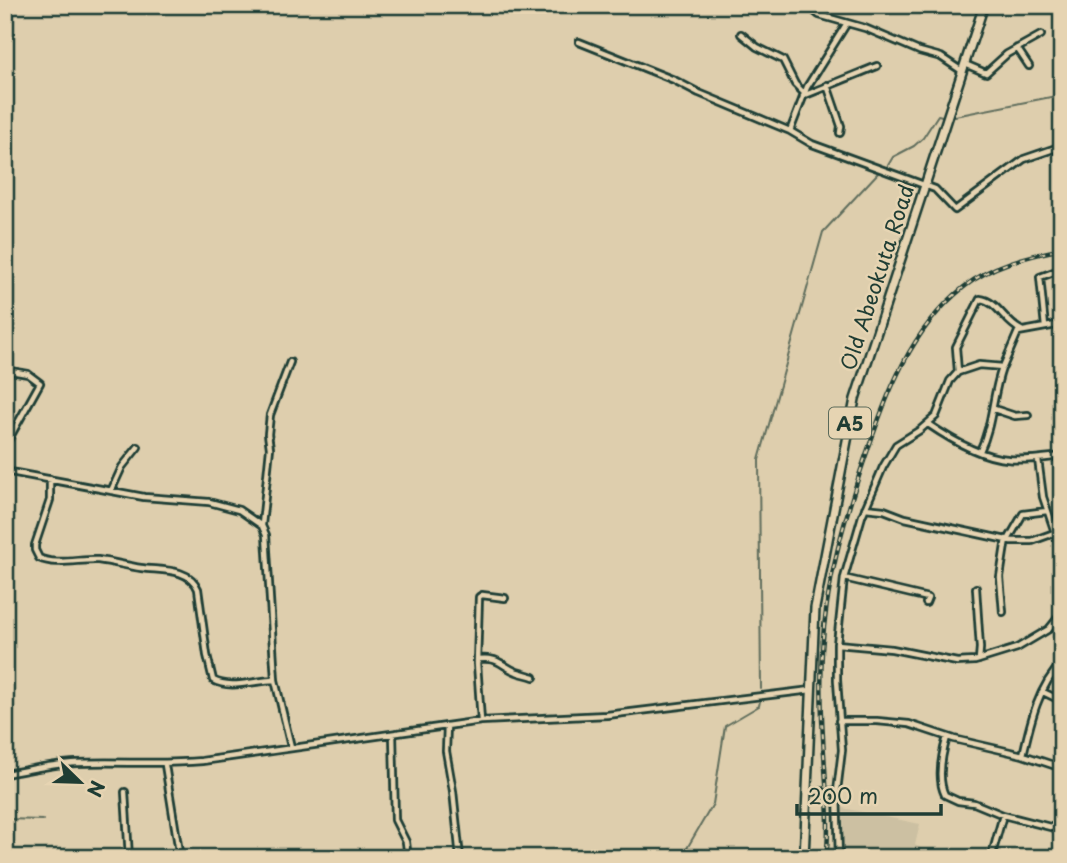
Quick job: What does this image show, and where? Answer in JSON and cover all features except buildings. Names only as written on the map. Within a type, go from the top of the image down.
[{"type":"highway","name":"Old Abeokuta Road","points":[[804,858],[815,608],[855,399],[984,5]]},
{"type":"street","points":[[807,5],[819,15],[986,73],[1007,54],[1041,35]]},
{"type":"street","points":[[790,131],[804,94],[828,50],[839,40],[847,23]]},
{"type":"street","points":[[741,34],[757,47],[783,60],[795,85],[804,94]]},
{"type":"street","points":[[579,42],[674,80],[790,131],[812,144],[924,184],[939,191],[953,209],[957,209],[1024,159],[1062,146]]},
{"type":"street","points":[[1017,48],[1029,66]]},
{"type":"street","points":[[804,94],[877,66]]},
{"type":"street","points":[[827,85],[841,126],[840,133]]},
{"type":"street","points":[[1045,327],[1040,279],[1045,274],[1062,269]]},
{"type":"street","points":[[958,372],[956,347],[980,299],[994,304],[1008,323],[1021,330]]},
{"type":"street","points":[[980,451],[988,436],[996,384],[1014,336],[1021,330],[1062,324]]},
{"type":"street","points":[[290,362],[270,415],[270,448],[262,526],[266,535],[275,680],[291,747]]},
{"type":"street","points":[[839,858],[837,791],[842,750],[837,644],[844,578],[865,508],[896,445],[936,416],[950,381],[958,372],[979,365],[1003,368]]},
{"type":"street","points":[[5,370],[28,374],[40,383],[5,446]]},
{"type":"street","points":[[993,409],[1015,416],[1028,415]]},
{"type":"street","points":[[928,424],[980,451],[1006,459],[1062,456]]},
{"type":"street","points":[[111,491],[122,467],[138,447]]},
{"type":"street","points":[[1038,459],[1040,483],[1047,511],[1062,553]]},
{"type":"street","points":[[5,471],[164,500],[209,502],[239,510],[262,526]]},
{"type":"street","points":[[50,479],[50,500],[35,545],[39,558],[61,561],[97,560],[145,569],[160,569],[187,576],[198,589],[213,680],[232,684],[275,680]]},
{"type":"street","points":[[865,508],[884,510],[905,518],[1007,540],[1032,541],[1054,533]]},
{"type":"street","points":[[1003,612],[1000,577],[1007,540],[1023,514],[1047,511]]},
{"type":"street","points":[[844,578],[928,598],[926,603]]},
{"type":"street","points":[[976,588],[979,660]]},
{"type":"street","points":[[481,721],[477,663],[479,597],[482,594],[505,597]]},
{"type":"street","points":[[837,644],[892,649],[957,662],[979,660],[1017,648],[1049,629],[1062,613]]},
{"type":"street","points":[[477,663],[480,659],[491,658],[516,672],[534,677]]},
{"type":"street","points":[[1023,755],[1043,692],[1062,663]]},
{"type":"street","points":[[5,774],[55,764],[165,765],[481,721],[607,715],[811,690]]},
{"type":"street","points":[[1043,692],[1062,701]]},
{"type":"street","points":[[839,721],[877,720],[909,724],[1062,768]]},
{"type":"street","points":[[447,726],[446,751],[460,858]]},
{"type":"street","points":[[393,734],[395,820],[407,842],[408,858]]},
{"type":"street","points":[[947,737],[942,775],[944,794],[1003,815],[1062,830]]},
{"type":"street","points":[[165,765],[180,858]]},
{"type":"street","points":[[806,792],[837,791]]},
{"type":"street","points":[[125,792],[129,858]]},
{"type":"street","points":[[991,858],[1003,815]]},
{"type":"shaded area","points":[[843,808],[920,824],[915,845],[938,858],[843,858]]},
{"type":"waterway","points":[[955,116],[1056,96],[1062,92]]},
{"type":"waterway","points":[[887,167],[893,157],[923,138],[938,115],[942,116]]},
{"type":"waterway","points":[[761,689],[759,460],[823,232],[878,173]]},
{"type":"waterway","points":[[683,855],[713,804],[725,726],[759,706],[760,701]]},
{"type":"waterway","points":[[5,819],[43,820]]},
{"type":"railway","points":[[826,858],[828,813],[821,695],[827,600],[843,527],[883,408],[915,342],[945,304],[964,287],[998,267],[1062,249]]}]
